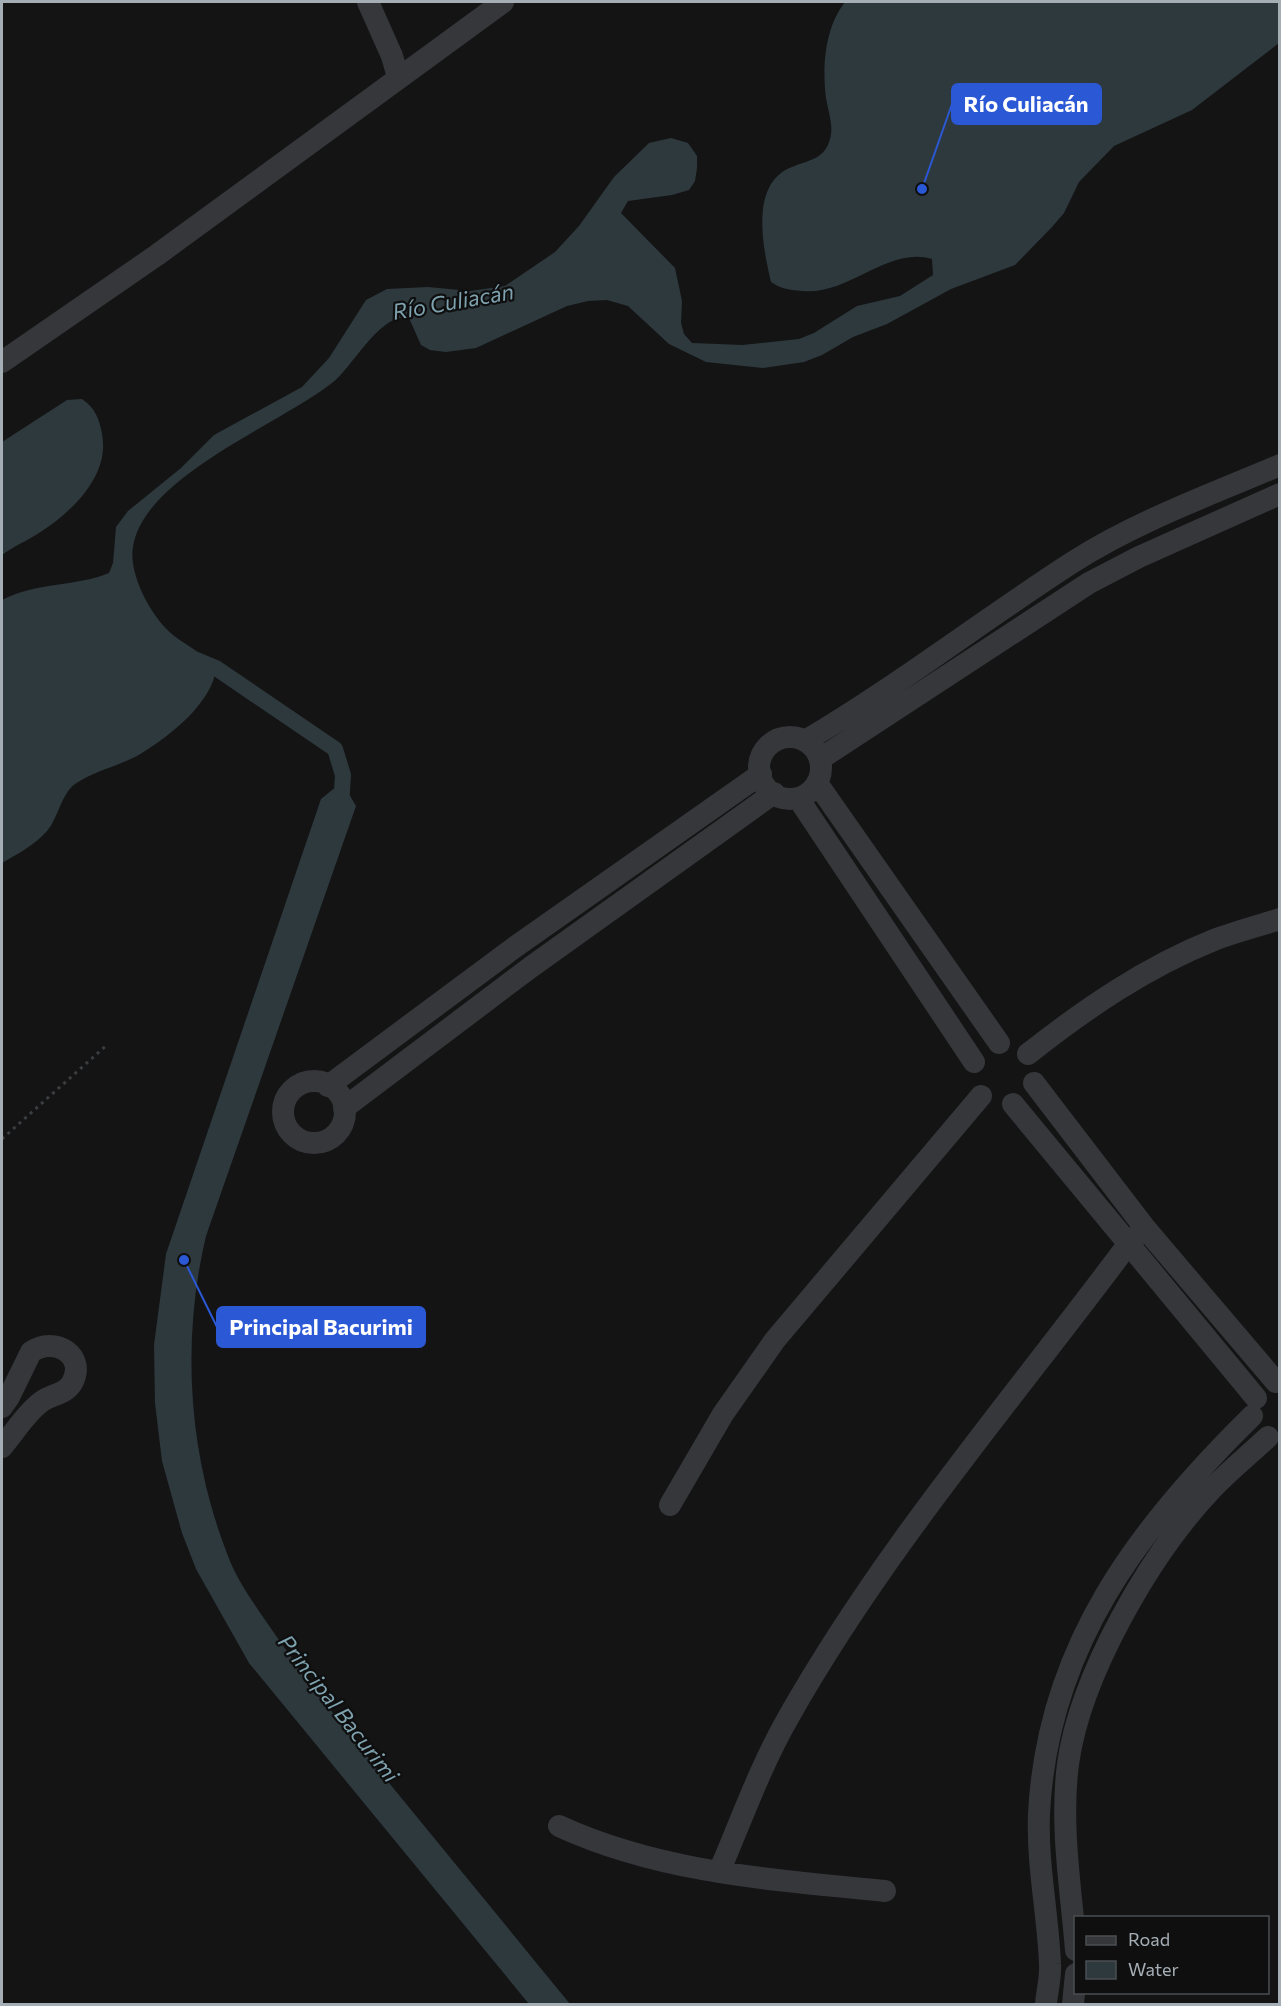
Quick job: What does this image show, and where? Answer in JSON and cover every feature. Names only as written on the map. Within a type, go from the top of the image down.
[{"type":"street","points":[[368,2],[393,56],[398,77]]},
{"type":"street","points":[[2,362],[156,255],[503,2]]},
{"type":"street","points":[[805,741],[859,709],[1075,561],[1127,533],[1280,465]]},
{"type":"street","points":[[820,759],[1089,583],[1139,557],[1280,494]]},
{"type":"street","points":[[1075,561],[1089,583]]},
{"type":"street","points":[[791,737],[805,741],[816,751],[820,759],[821,769],[817,783],[807,794],[798,798],[787,798],[774,794],[762,780],[761,760],[773,742],[791,737]]},
{"type":"street","points":[[328,1086],[516,947],[761,774]]},
{"type":"street","points":[[817,783],[999,1043]]},
{"type":"street","points":[[344,1108],[531,967],[774,794]]},
{"type":"street","points":[[798,798],[974,1062]]},
{"type":"street","points":[[1028,1054],[1098,1002],[1164,963],[1215,940],[1280,919]]},
{"type":"street","points":[[516,947],[531,967]]},
{"type":"street","points":[[999,1043],[1009,1043],[1028,1054],[1035,1073],[1034,1083],[1029,1092],[1013,1104],[993,1104],[981,1096],[973,1083],[974,1062],[980,1053],[999,1043]]},
{"type":"street","points":[[314,1081],[328,1086],[339,1095],[344,1108],[342,1123],[338,1131],[321,1142],[300,1140],[285,1125],[284,1104],[296,1087],[314,1081]]},
{"type":"street","points":[[1034,1083],[1254,1407],[1259,1429],[1274,1438],[1211,1490],[1172,1539],[1128,1606],[1093,1680],[1068,1764],[1066,1865],[1074,1933]]},
{"type":"street","points":[[670,1505],[723,1414],[775,1340],[981,1096]]},
{"type":"street","points":[[1013,1104],[1278,1382],[1268,1385],[1254,1407],[1190,1478],[1127,1562],[1105,1597],[1071,1663],[1052,1723],[1043,1764],[1039,1815],[1039,1866],[1050,1966],[1046,2004]]},
{"type":"street","points":[[719,1872],[787,1719],[850,1619],[957,1464],[1137,1235]]},
{"type":"street","points":[[2,1407],[13,1390],[31,1352],[45,1345],[53,1345],[68,1352],[75,1366],[72,1382],[60,1394],[40,1403],[2,1447]]},
{"type":"street","points":[[1052,1723],[1077,1730]]},
{"type":"street","points":[[559,1826],[621,1851],[719,1872],[885,1891]]},
{"type":"path","points":[[2,1139],[108,1044]]},
{"type":"water","points":[[845,2],[1279,2],[1279,43],[1192,110],[1114,146],[1079,182],[1064,213],[1015,265],[951,289],[887,324],[853,337],[822,355],[804,362],[763,368],[706,362],[669,344],[628,306],[607,300],[588,301],[567,306],[476,348],[446,352],[430,350],[421,345],[409,318],[398,318],[388,323],[332,383],[187,475],[161,498],[142,522],[133,547],[132,558],[143,595],[157,618],[173,635],[206,658],[216,668],[213,681],[199,705],[188,717],[153,746],[134,757],[91,775],[70,788],[47,831],[31,845],[2,863],[2,600],[28,590],[83,581],[109,573],[113,563],[116,527],[128,511],[181,468],[214,435],[302,387],[329,358],[366,300],[387,289],[428,287],[470,291],[505,286],[555,252],[579,226],[614,177],[649,143],[671,138],[688,143],[697,156],[695,181],[689,190],[672,195],[628,201],[621,213],[675,268],[682,301],[681,323],[684,334],[692,343],[742,345],[799,339],[814,333],[857,306],[900,296],[933,275],[932,259],[915,257],[899,259],[852,280],[819,291],[790,290],[771,282],[763,235],[764,201],[769,187],[778,175],[816,158],[828,146],[831,129],[825,86],[826,48],[833,23]]},
{"type":"water","points":[[82,399],[96,414],[102,434],[103,449],[95,477],[87,490],[66,513],[42,531],[2,555],[2,442],[67,400]]},
{"type":"water","points":[[342,782],[356,806],[206,1236],[198,1276],[191,1357],[197,1438],[204,1478],[232,1566],[283,1646],[367,1756],[570,2004],[529,2004],[249,1663],[196,1569],[182,1533],[162,1461],[155,1403],[154,1345],[166,1254],[321,799]]},
{"type":"waterway","name":"Principal Bacurimi","points":[[197,660],[216,668],[335,749],[343,775],[341,806]]},
{"type":"place","name":"Río Culiacán","points":[[922,189]]},
{"type":"place","name":"Principal Bacurimi","points":[[184,1260]]}]
